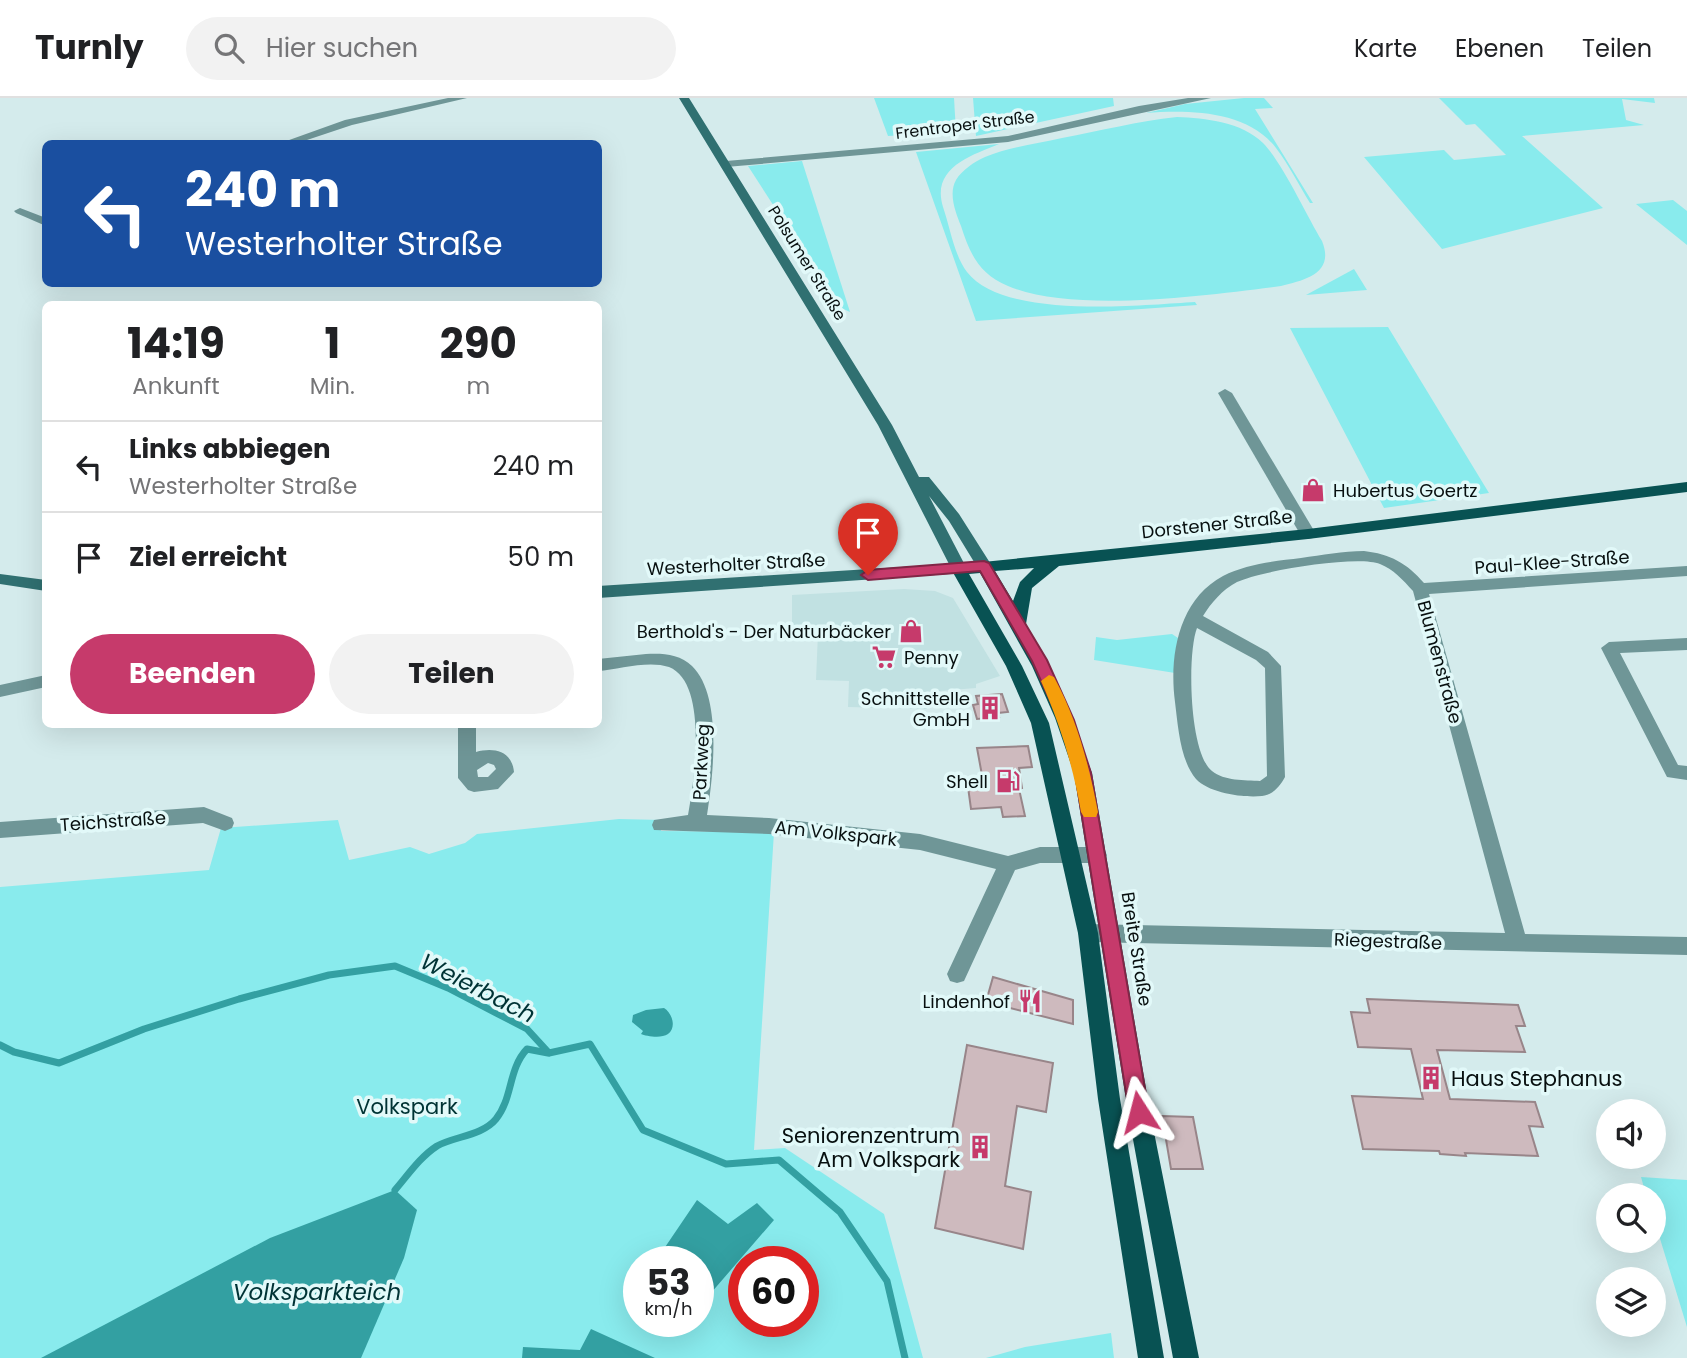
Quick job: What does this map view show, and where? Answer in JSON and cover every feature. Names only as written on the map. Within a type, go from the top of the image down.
[{"type":"main road","name":"Polsumer Straße","points":[[684,98],[898,447],[959,569]]},
{"type":"main road","name":"Polsumer Straße","points":[[898,447],[954,518],[984,566]]},
{"type":"main road","name":"Dorstener Straße","points":[[959,569],[1308,534],[1687,487]]},
{"type":"main road","points":[[1020,624],[1020,599],[1024,585],[1035,574],[1056,561]]},
{"type":"main road","name":"Breite Straße","points":[[984,566],[1020,624],[1066,720],[1083,773],[1097,855],[1109,1099],[1151,1358]]},
{"type":"main road","name":"Breite Straße","points":[[959,569],[1014,666],[1040,723],[1072,855],[1099,933],[1139,1112],[1186,1358]]},
{"type":"main road","name":"Westerholter Straße","points":[[602,592],[959,569]]},
{"type":"main road","points":[[0,579],[42,585]]},
{"type":"street","points":[[295,140],[349,122],[463,98]]},
{"type":"street","name":"Frentroper Straße","points":[[726,164],[1008,139],[1139,109],[1206,98]]},
{"type":"street","points":[[20,211],[42,221]]},
{"type":"street","points":[[1225,393],[1308,534]]},
{"type":"street","name":"Blumenstraße","points":[[1195,619],[1262,656],[1273,666],[1276,777],[1262,789],[1208,779],[1197,769],[1180,679],[1182,647],[1195,619],[1219,586],[1237,575],[1350,555],[1371,555],[1392,561],[1406,570],[1420,589],[1518,944]]},
{"type":"street","name":"Paul-Klee-Straße","points":[[1420,589],[1687,571]]},
{"type":"street","points":[[1687,644],[1609,648],[1673,772],[1687,773]]},
{"type":"street","name":"Parkweg","points":[[602,665],[658,660],[676,663],[687,670],[699,695],[706,723],[696,822]]},
{"type":"street","points":[[0,691],[42,682]]},
{"type":"street","points":[[467,728],[467,773]]},
{"type":"street","name":"Teichstraße","points":[[0,830],[204,815],[225,823]]},
{"type":"street","name":"Am Volkspark","points":[[661,825],[696,822],[769,826],[920,842],[1008,864],[1040,855],[1097,855]]},
{"type":"street","points":[[957,974],[1008,864]]},
{"type":"street","name":"Riegestraße","points":[[1099,933],[1687,946]]},
{"type":"shaded area","points":[[904,589],[935,591],[953,598],[1000,676],[976,684],[976,688],[927,692],[927,709],[848,707],[849,681],[816,680],[818,633],[792,631],[792,595]]},
{"type":"green space","points":[[874,98],[954,98],[956,132],[888,136]]},
{"type":"green space","points":[[973,98],[1113,98],[1114,106],[976,136]]},
{"type":"green space","points":[[1264,98],[1273,108],[1255,109],[1313,203],[1310,203],[1276,148],[1264,135],[1249,126],[1216,115],[1146,113],[1185,104]]},
{"type":"green space","points":[[1439,98],[1654,98],[1655,103],[1622,99],[1626,120],[1644,125],[1522,136],[1603,208],[1442,249],[1364,157],[1444,150],[1454,160],[1506,155],[1475,124],[1466,125]]},
{"type":"green space","points":[[1177,117],[1211,120],[1234,126],[1245,130],[1263,143],[1286,176],[1322,241],[1325,261],[1316,273],[1281,286],[1218,294],[1104,301],[1035,294],[1008,286],[990,275],[977,262],[964,236],[953,197],[956,180],[969,167],[985,157],[1013,148]]},
{"type":"green space","points":[[999,144],[956,165],[943,182],[941,194],[959,257],[967,272],[985,287],[1011,297],[1075,306],[1195,302],[1197,305],[976,321],[916,152]]},
{"type":"green space","points":[[802,161],[850,312],[839,307],[748,166]]},
{"type":"green space","points":[[1673,200],[1687,211],[1687,245],[1636,204]]},
{"type":"green space","points":[[1354,269],[1367,290],[1306,295]]},
{"type":"green space","points":[[1388,327],[1489,493],[1384,508],[1290,328]]},
{"type":"green space","points":[[1172,634],[1178,638],[1175,673],[1094,660],[1096,637],[1117,640]]},
{"type":"green space","name":"Volkspark","points":[[619,819],[662,820],[661,831],[774,832],[754,1150],[785,1148],[884,1214],[923,1358],[0,1358],[0,887],[209,870],[221,828],[338,820],[349,860],[410,847],[429,854],[465,843],[477,834]]},
{"type":"green space","points":[[1641,1177],[1687,1180],[1687,1327],[1664,1253],[1666,1183],[1643,1183]]},
{"type":"green space","points":[[1111,1333],[1114,1358],[986,1358],[1025,1347]]},
{"type":"water","points":[[664,1008],[673,1024],[671,1031],[665,1036],[641,1034],[643,1031],[632,1022],[633,1015]]},
{"type":"water","name":"Volksparkteich","points":[[395,1190],[417,1210],[404,1258],[361,1358],[41,1358],[270,1238]]},
{"type":"water","points":[[697,1200],[728,1224],[757,1203],[774,1220],[752,1246],[728,1246],[728,1273],[714,1289],[714,1246],[666,1246]]},
{"type":"water","points":[[591,1329],[655,1358],[522,1358],[523,1347],[580,1350]]},
{"type":"building","name":"Schnittstelle GmbH","points":[[1002,694],[1008,712],[998,713],[999,717],[977,719],[973,705],[978,704],[976,696]]},
{"type":"building","name":"Shell","points":[[1028,746],[1032,767],[1019,768],[1022,788],[1019,789],[1025,816],[1003,817],[1001,807],[971,809],[968,787],[984,786],[977,748]]},
{"type":"building","name":"Lindenhof","points":[[993,977],[1073,1000],[1073,1024],[986,1002]]},
{"type":"building","name":"Haus Stephanus","points":[[1367,999],[1518,1005],[1525,1026],[1516,1026],[1525,1052],[1437,1050],[1450,1099],[1535,1102],[1543,1127],[1529,1126],[1538,1156],[1465,1153],[1466,1156],[1440,1154],[1439,1151],[1363,1149],[1352,1096],[1423,1099],[1411,1049],[1358,1047],[1351,1012],[1370,1013]]},
{"type":"building","name":"Seniorenzentrum Am Volkspark","points":[[967,1045],[1053,1063],[1046,1112],[1017,1106],[1005,1186],[1031,1192],[1023,1249],[935,1228]]},
{"type":"building","points":[[1162,1116],[1193,1117],[1203,1169],[1171,1169]]},
{"type":"waterway","name":"Weierbach","points":[[0,1045],[14,1052],[59,1063],[144,1029],[239,999],[329,975],[395,966],[448,988],[527,1029],[549,1053],[590,1044],[643,1130],[726,1164],[779,1160],[840,1212],[887,1281],[905,1358]]},
{"type":"waterway","points":[[395,1190],[431,1150],[483,1129],[496,1119],[505,1102],[517,1065],[527,1049],[548,1053]]},
{"type":"slow traffic","points":[[1049,681],[1066,720],[1083,773],[1090,812]]},
{"type":"place","name":"Hubertus Goertz","points":[[1313,490]]},
{"type":"place","name":"Berthold's - Der Naturbäcker","points":[[911,631]]},
{"type":"place","name":"Penny","points":[[884,657]]},
{"type":"place","name":"Schnittstelle GmbH","points":[[990,708]]},
{"type":"place","name":"Shell","points":[[1008,781]]},
{"type":"place","name":"Lindenhof","points":[[1030,1001]]},
{"type":"place","name":"Haus Stephanus","points":[[1431,1078]]},
{"type":"place","name":"Seniorenzentrum Am Volkspark","points":[[980,1147]]},
{"type":"route","points":[[868,575],[984,566],[1040,660],[1066,720],[1083,773],[1139,1112]]}]
